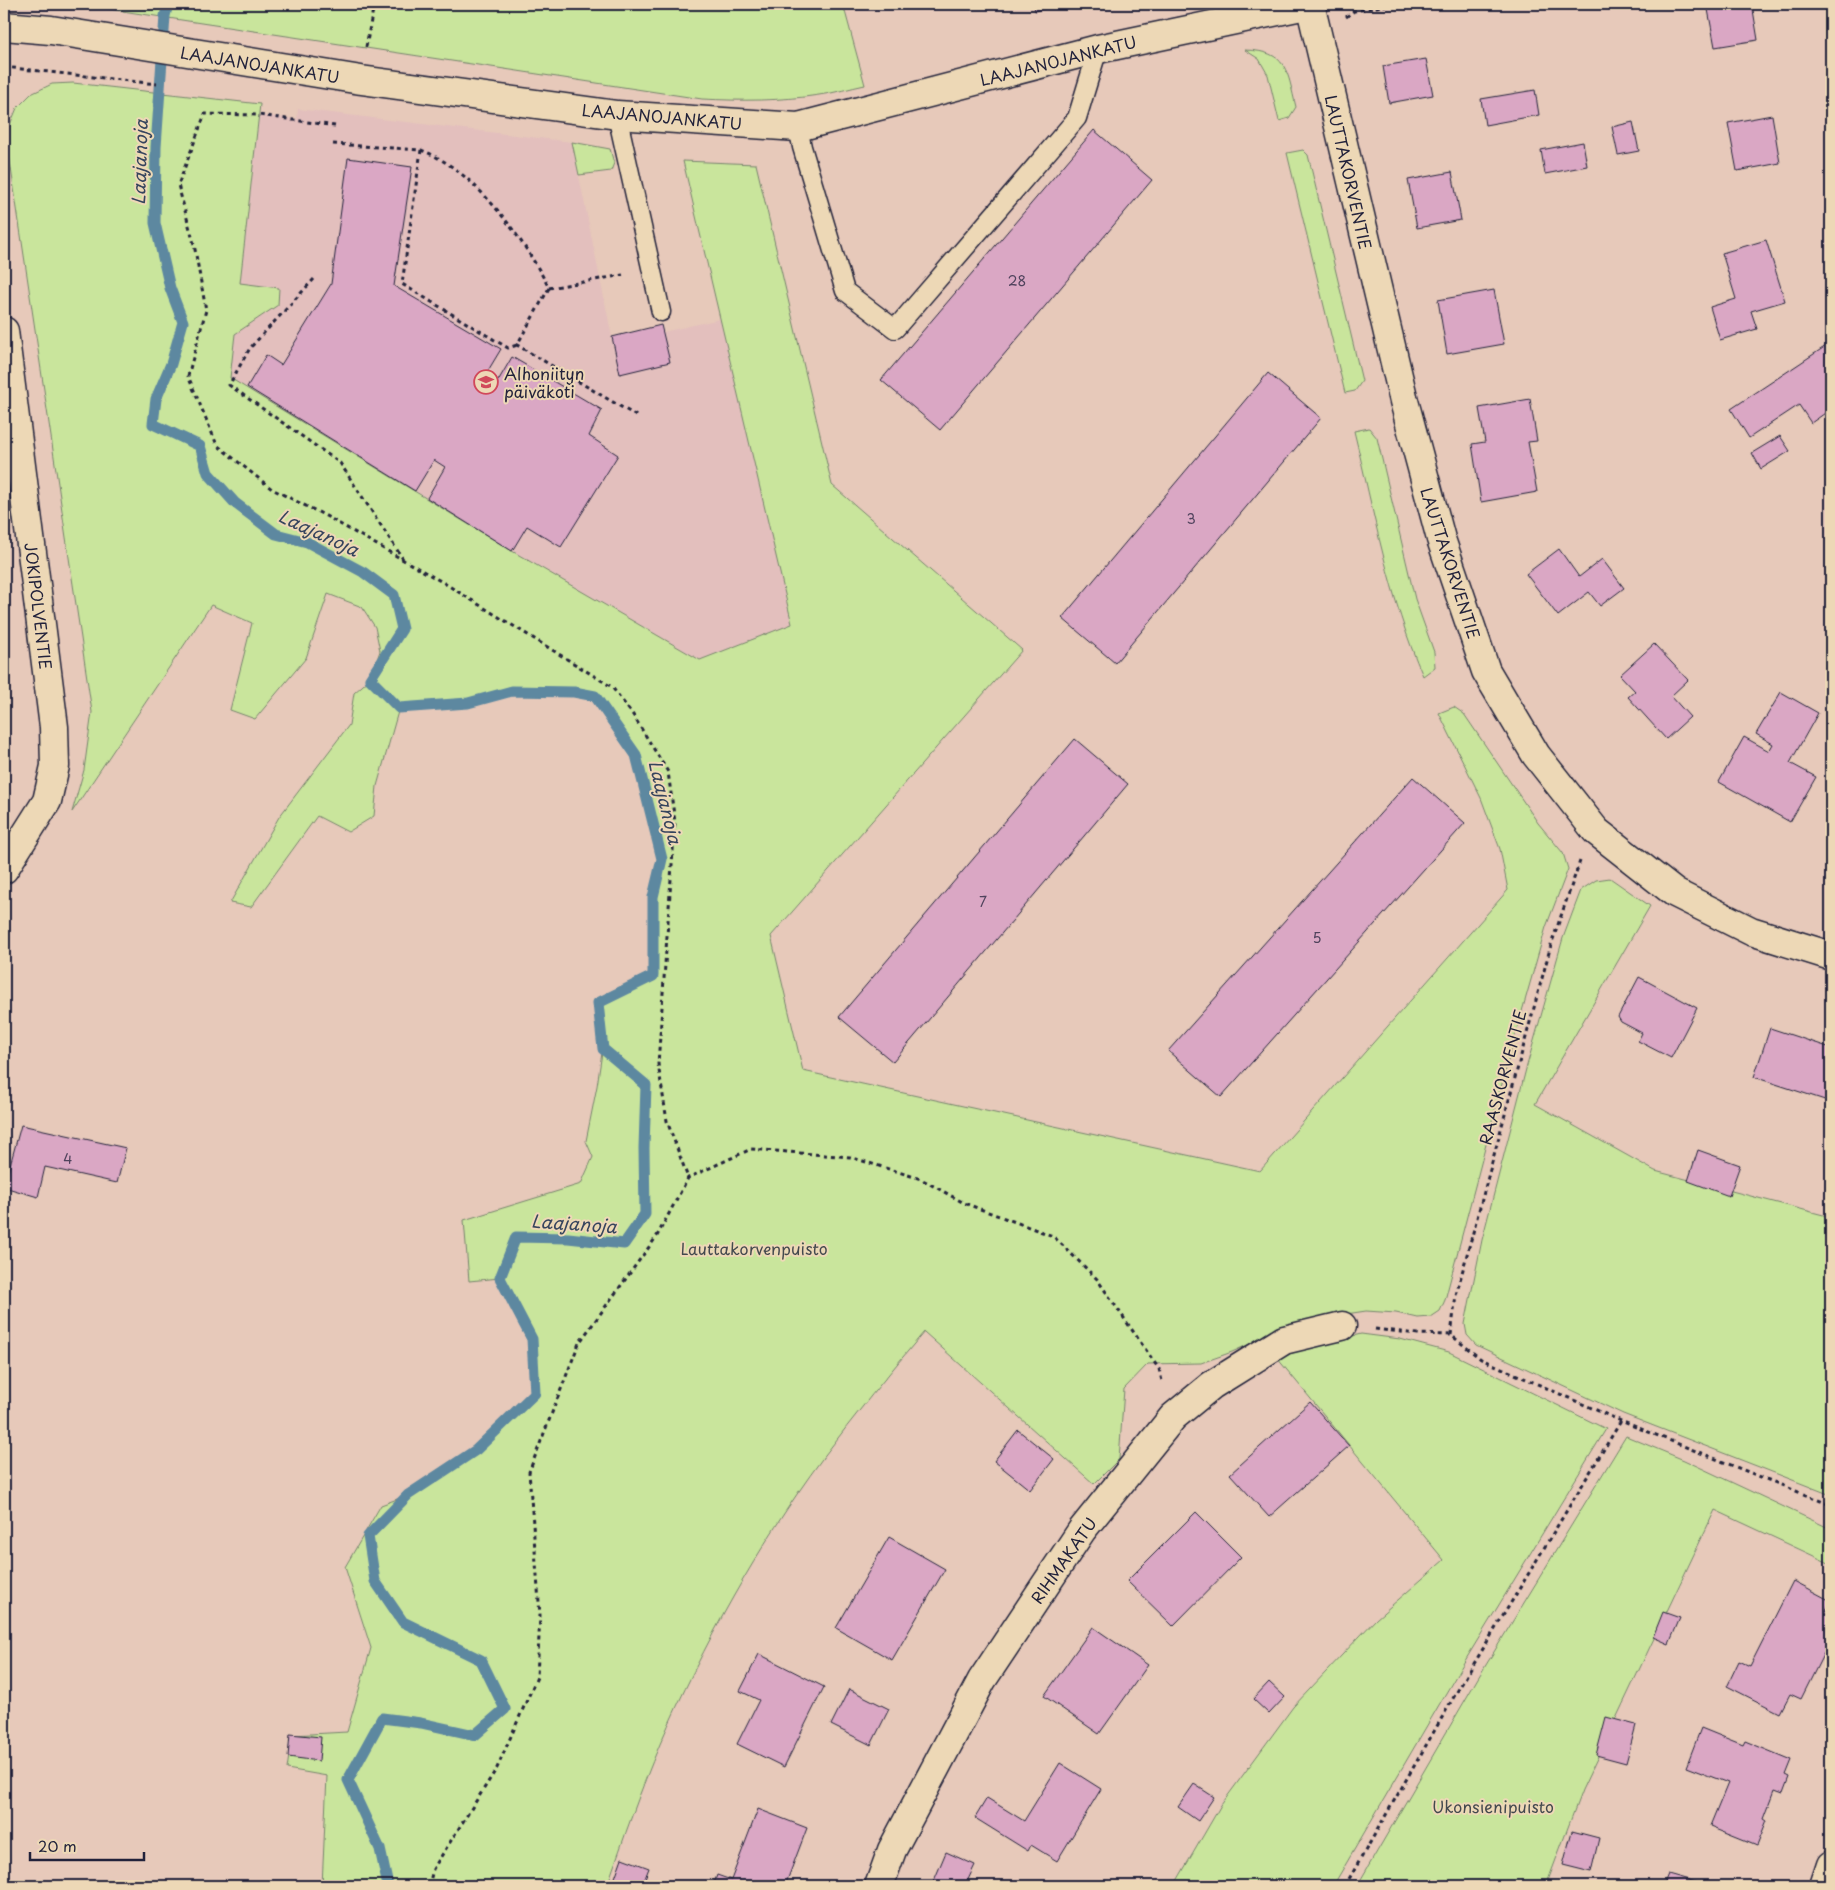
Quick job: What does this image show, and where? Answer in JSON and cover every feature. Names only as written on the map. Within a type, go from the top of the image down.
[{"type":"street","name":"LAAJANOJANKATU","points":[[4,26],[51,30],[361,80],[616,115],[798,127],[1098,49],[1310,4]]},
{"type":"street","name":"LAUTTAKORVENTIE","points":[[1310,4],[1406,410],[1441,539],[1486,671],[1536,756],[1596,831],[1675,893],[1750,931],[1831,956]]},
{"type":"street","name":"JOKIPOLVENTIE","points":[[4,331],[54,727],[55,766],[47,801],[4,869]]},
{"type":"street","name":"RIHMAKATU","points":[[879,1886],[892,1850],[982,1680],[1079,1534],[1173,1417],[1212,1385],[1284,1340],[1342,1326]]},
{"type":"street","points":[[1824,1886],[1831,1865]]},
{"type":"lane","points":[[798,127],[802,147],[845,291],[896,329],[1077,118],[1098,49]]},
{"type":"lane","points":[[616,115],[661,312]]},
{"type":"path","points":[[361,80],[374,4]]},
{"type":"path","points":[[1370,6],[1394,4]]},
{"type":"path","points":[[4,67],[134,81]]},
{"type":"path","points":[[335,126],[260,115],[205,114],[178,185],[194,244],[206,310],[188,376],[217,445],[272,489],[324,515],[403,560],[612,687],[633,715],[668,772],[675,822],[658,1064],[667,1121],[688,1178]]},
{"type":"path","points":[[333,144],[421,150],[434,155],[455,169],[483,195],[513,229],[535,260],[549,288]]},
{"type":"path","points":[[421,150],[402,284],[508,348],[517,345],[549,288]]},
{"type":"path","points":[[549,288],[652,270]]},
{"type":"path","points":[[314,279],[250,348],[229,386],[340,463],[403,560]]},
{"type":"path","points":[[517,345],[638,416]]},
{"type":"path","name":"RAASKORVENTIE","points":[[1451,1335],[1456,1295],[1550,945],[1582,854],[1596,831]]},
{"type":"path","points":[[429,1886],[432,1869],[497,1768],[537,1676],[540,1615],[529,1472],[579,1342],[657,1236],[688,1178],[751,1150],[850,1157],[921,1179],[964,1203],[1053,1236],[1097,1279],[1159,1369],[1173,1417]]},
{"type":"path","points":[[1342,1326],[1418,1334],[1451,1335],[1481,1359],[1621,1421],[1831,1505]]},
{"type":"path","points":[[1345,1886],[1455,1694],[1621,1421]]},
{"type":"shaded area","name":"Alhoniityn päiväkoti","points":[[298,109],[572,142],[612,337],[661,325],[663,332],[720,319],[793,624],[700,660],[512,551],[229,378],[235,334],[278,304],[279,288],[240,284],[259,115],[297,119]]},
{"type":"green space","points":[[76,4],[843,4],[865,85],[825,94],[790,98],[702,99]]},
{"type":"green space","points":[[1245,50],[1270,54],[1283,65],[1296,107],[1289,118],[1279,121],[1268,75],[1259,59]]},
{"type":"green space","name":"Lauttakorvenpuisto","points":[[73,83],[260,104],[240,283],[279,288],[278,305],[235,334],[230,378],[512,551],[700,660],[792,624],[683,161],[756,164],[832,485],[1022,650],[771,936],[803,1071],[1260,1171],[1508,890],[1500,849],[1481,798],[1439,713],[1454,707],[1464,714],[1538,823],[1563,853],[1568,869],[1546,927],[1509,1057],[1445,1300],[1440,1311],[1431,1317],[1418,1318],[1396,1313],[1366,1311],[1326,1317],[1285,1328],[1232,1352],[1201,1363],[1148,1364],[1124,1389],[1119,1459],[1094,1484],[924,1332],[872,1394],[798,1492],[733,1597],[694,1670],[660,1744],[607,1886],[322,1886],[327,1776],[287,1769],[292,1735],[347,1732],[371,1648],[345,1567],[381,1505],[408,1495],[476,1450],[534,1393],[532,1339],[500,1278],[469,1281],[464,1220],[581,1184],[593,1157],[586,1141],[603,1046],[598,1003],[653,976],[653,897],[662,859],[636,755],[595,696],[572,691],[512,691],[463,704],[399,708],[377,786],[374,816],[348,832],[317,816],[251,907],[230,903],[279,817],[349,725],[354,693],[370,679],[380,651],[375,627],[362,607],[328,594],[306,658],[255,719],[230,710],[252,623],[211,605],[72,812],[84,770],[92,712],[8,148],[9,127],[17,108],[31,94],[52,84]]},
{"type":"green space","points":[[572,142],[610,149],[614,163],[611,171],[579,175]]},
{"type":"green space","points":[[1303,150],[1308,155],[1362,381],[1355,391],[1345,393],[1287,153]]},
{"type":"green space","points":[[1369,428],[1377,438],[1415,599],[1434,652],[1435,667],[1423,676],[1411,646],[1392,586],[1354,431]]},
{"type":"green space","points":[[1610,878],[1650,906],[1535,1104],[1655,1171],[1831,1217],[1831,1495],[1623,1414],[1476,1345],[1467,1335],[1465,1324],[1482,1240],[1526,1069],[1563,938],[1581,890],[1596,880]]},
{"type":"green space","points":[[1361,1334],[1400,1339],[1449,1352],[1606,1429],[1463,1664],[1333,1886],[1174,1886],[1221,1805],[1293,1707],[1376,1619],[1444,1560],[1277,1358],[1320,1344]]},
{"type":"green space","name":"Ukonsienipuisto","points":[[1626,1436],[1684,1460],[1831,1529],[1831,1564],[1715,1510],[1582,1790],[1546,1886],[1357,1886],[1478,1678]]},
{"type":"building","points":[[1034,4],[1063,4],[1035,11]]},
{"type":"building","points":[[1707,4],[1752,4],[1758,40],[1715,47]]},
{"type":"building","points":[[1426,59],[1433,95],[1389,103],[1383,66]]},
{"type":"building","points":[[1535,90],[1539,115],[1485,125],[1481,99]]},
{"type":"building","points":[[1772,115],[1780,163],[1737,171],[1728,123]]},
{"type":"building","points":[[1633,122],[1639,151],[1618,155],[1612,127]]},
{"type":"building","points":[[1094,130],[1152,180],[940,430],[881,380]]},
{"type":"building","points":[[1583,142],[1587,166],[1545,174],[1541,150]]},
{"type":"building","points":[[348,158],[412,167],[394,286],[501,349],[486,374],[498,381],[512,357],[602,410],[589,436],[618,455],[561,547],[527,526],[512,551],[427,498],[445,467],[434,460],[415,491],[247,387],[266,355],[281,365],[331,284]]},
{"type":"building","points":[[1452,172],[1461,220],[1417,228],[1408,180]]},
{"type":"building","points":[[1766,240],[1785,301],[1751,311],[1757,329],[1720,340],[1710,307],[1736,299],[1722,253]]},
{"type":"building","points":[[1494,290],[1504,344],[1447,354],[1438,300]]},
{"type":"building","points":[[661,325],[670,362],[620,374],[612,337]]},
{"type":"building","points":[[1829,344],[1831,348],[1831,409],[1811,423],[1799,405],[1749,438],[1731,409]]},
{"type":"building","points":[[1268,373],[1321,418],[1115,663],[1062,618]]},
{"type":"building","points":[[1530,399],[1537,441],[1528,442],[1537,492],[1481,502],[1472,444],[1485,442],[1479,408]]},
{"type":"building","points":[[1780,436],[1790,451],[1761,469],[1752,453]]},
{"type":"building","points":[[1559,549],[1579,577],[1602,559],[1624,588],[1600,606],[1589,592],[1558,616],[1526,574]]},
{"type":"building","points":[[1654,644],[1688,680],[1671,696],[1690,717],[1666,739],[1628,697],[1635,691],[1620,675]]},
{"type":"building","points":[[1781,692],[1818,713],[1790,763],[1816,777],[1790,822],[1719,782],[1744,737],[1769,751],[1773,744],[1756,734]]},
{"type":"building","points":[[1075,739],[1128,784],[893,1062],[839,1017]]},
{"type":"building","points":[[1413,777],[1465,823],[1221,1097],[1168,1051]]},
{"type":"building","points":[[1639,977],[1697,1008],[1671,1058],[1638,1041],[1642,1033],[1621,1022],[1618,1017]]},
{"type":"building","points":[[1770,1028],[1831,1048],[1831,1102],[1754,1077]]},
{"type":"building","points":[[21,1125],[126,1148],[117,1183],[45,1167],[38,1197],[4,1187]]},
{"type":"building","points":[[1698,1150],[1740,1165],[1729,1196],[1688,1181]]},
{"type":"building","points":[[1310,1402],[1349,1446],[1269,1517],[1230,1474]]},
{"type":"building","points":[[1018,1430],[1054,1459],[1030,1490],[994,1461]]},
{"type":"building","points":[[1196,1512],[1241,1557],[1173,1626],[1127,1581]]},
{"type":"building","points":[[889,1537],[945,1569],[892,1660],[836,1628]]},
{"type":"building","points":[[1793,1581],[1831,1601],[1826,1611],[1831,1613],[1831,1639],[1801,1699],[1790,1694],[1780,1713],[1727,1686],[1739,1661],[1750,1666]]},
{"type":"building","points":[[1663,1612],[1680,1618],[1669,1644],[1653,1637]]},
{"type":"building","points":[[1093,1627],[1148,1665],[1099,1734],[1044,1696]]},
{"type":"building","points":[[759,1654],[824,1687],[784,1767],[737,1744],[759,1700],[740,1691]]},
{"type":"building","points":[[1269,1682],[1285,1697],[1269,1714],[1253,1699]]},
{"type":"building","points":[[849,1689],[889,1709],[871,1745],[831,1725]]},
{"type":"building","points":[[1606,1717],[1636,1725],[1626,1763],[1596,1755]]},
{"type":"building","points":[[1701,1728],[1743,1745],[1745,1741],[1791,1760],[1785,1775],[1789,1777],[1783,1793],[1775,1790],[1764,1819],[1767,1821],[1757,1846],[1710,1827],[1728,1783],[1686,1767]]},
{"type":"building","points":[[290,1734],[321,1737],[319,1761],[288,1757]]},
{"type":"building","points":[[1060,1763],[1101,1789],[1057,1861],[1031,1845],[1028,1851],[975,1818],[987,1798],[1024,1821]]},
{"type":"building","points":[[1194,1784],[1214,1797],[1198,1821],[1178,1807]]},
{"type":"building","points":[[758,1809],[807,1828],[785,1886],[713,1886],[717,1875],[731,1880]]},
{"type":"building","points":[[1572,1831],[1599,1838],[1591,1872],[1563,1865]]},
{"type":"building","points":[[946,1852],[975,1865],[965,1886],[940,1886],[933,1883]]},
{"type":"building","points":[[622,1858],[649,1868],[642,1886],[612,1886]]},
{"type":"building","points":[[1668,1874],[1710,1886],[1663,1886]]},
{"type":"waterway","name":"Laajanoja","points":[[168,4],[165,16],[156,147],[155,223],[170,288],[183,322],[171,364],[156,399],[153,424],[200,446],[208,473],[235,503],[276,534],[307,542],[363,572],[394,595],[402,629],[370,679],[399,708],[468,703],[512,691],[574,692],[595,696],[636,755],[662,859],[653,897],[653,976],[598,1003],[603,1049],[646,1085],[644,1148],[645,1214],[624,1244],[568,1238],[516,1237],[500,1278],[532,1339],[535,1393],[476,1450],[408,1495],[368,1536],[375,1581],[403,1622],[481,1660],[505,1709],[475,1735],[421,1723],[382,1718],[348,1780],[380,1849],[388,1886]]},
{"type":"place","name":"Alhoniityn päiväkoti","points":[[486,382]]}]
